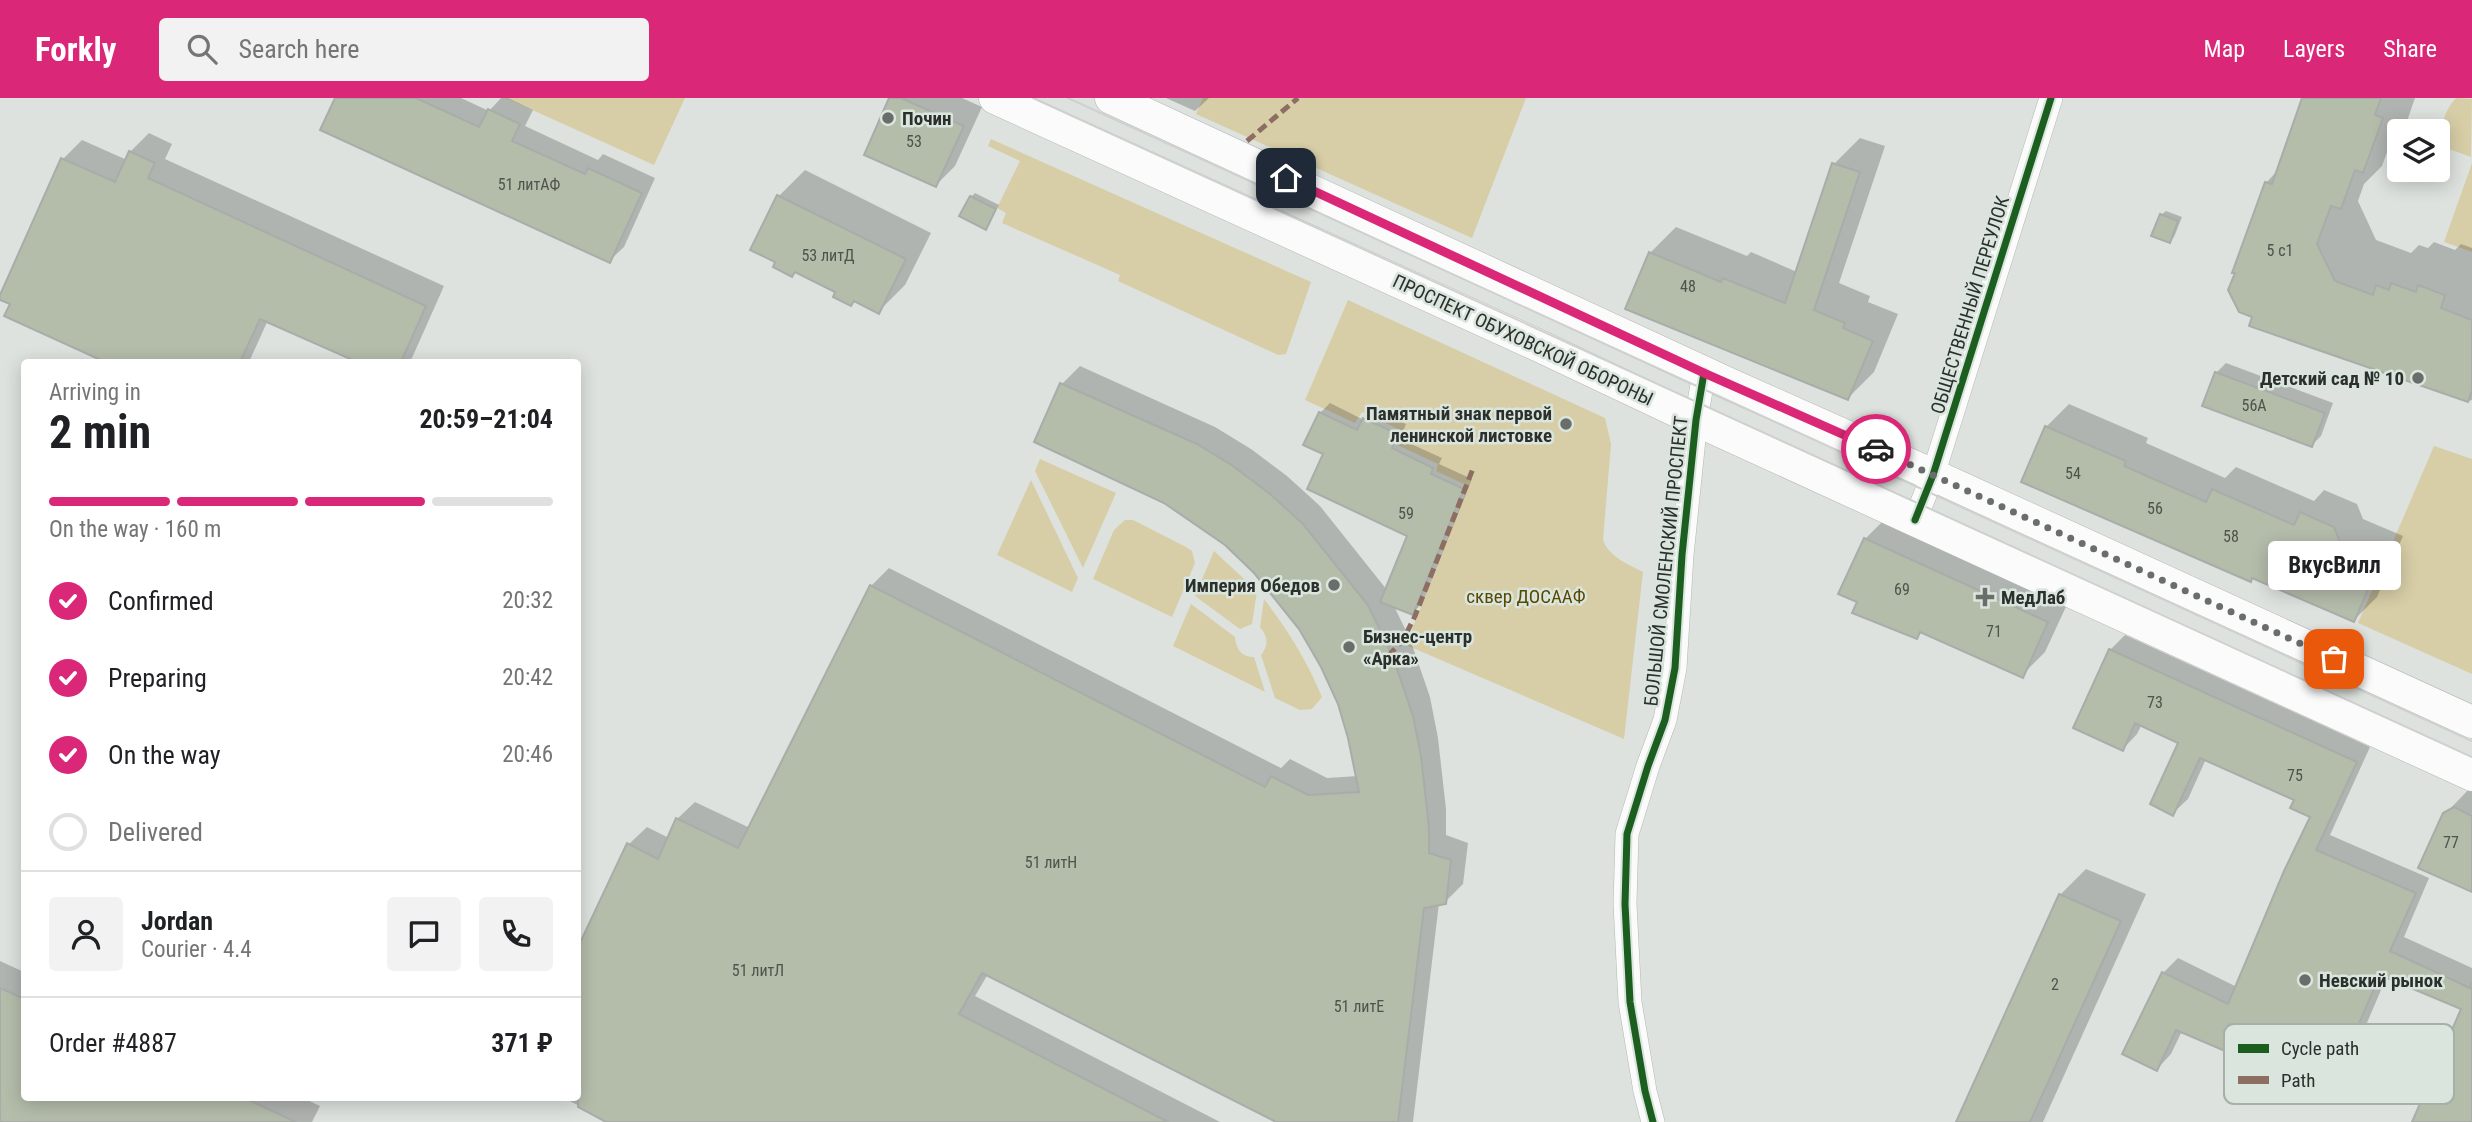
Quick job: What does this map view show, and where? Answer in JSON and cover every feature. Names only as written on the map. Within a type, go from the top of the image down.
[{"type":"main road","name":"ПРОСПЕКТ ОБУХОВСКОЙ ОБОРОНЫ","points":[[995,98],[2472,775]]},
{"type":"main road","points":[[1111,98],[1704,373],[2472,722]]},
{"type":"street","name":"ОБЩЕСТВЕННЫЙ ПЕРЕУЛОК","points":[[1915,520],[1933,475],[2051,98]]},
{"type":"street","name":"БОЛЬШОЙ СМОЛЕНСКИЙ ПРОСПЕКТ","points":[[1653,1122],[1644,1091],[1630,1002],[1625,904],[1627,834],[1665,720],[1675,668],[1682,555],[1696,420],[1704,373]]},
{"type":"green space","points":[[506,98],[685,98],[654,165]]},
{"type":"green space","points":[[1203,98],[1526,98],[1472,238],[1196,114]]},
{"type":"green space","points":[[2456,98],[2472,99],[2471,157],[2450,149],[2450,119],[2444,119]]},
{"type":"green space","points":[[991,139],[1311,282],[1286,354],[1278,355],[1118,281],[1120,275],[1002,223],[1006,213],[997,208],[1020,161],[988,146]]},
{"type":"green space","points":[[2472,163],[2472,252],[2444,242]]},
{"type":"green space","name":"сквер ДОСААФ","points":[[1348,300],[1605,418],[1611,444],[1603,540],[1614,555],[1643,572],[1624,739],[1406,645],[1468,486],[1436,471],[1438,464],[1397,445],[1402,431],[1362,412],[1355,423],[1305,400]]},
{"type":"green space","points":[[2434,446],[2472,459],[2472,674],[2358,623]]},
{"type":"green space","points":[[1040,459],[1116,493],[1083,568],[1035,471]]},
{"type":"green space","points":[[1031,480],[1078,578],[1072,592],[997,555]]},
{"type":"green space","points":[[1125,520],[1133,520],[1192,551],[1195,563],[1172,617],[1093,579],[1114,530]]},
{"type":"green space","points":[[1214,551],[1257,591],[1252,624],[1240,629],[1195,596]]},
{"type":"green space","points":[[1264,599],[1296,646],[1322,697],[1312,709],[1300,710],[1275,698],[1261,655],[1266,641],[1260,627]]},
{"type":"green space","points":[[1191,604],[1235,637],[1238,649],[1243,654],[1254,657],[1265,692],[1173,646]]},
{"type":"building","points":[[335,98],[416,98],[479,127],[488,109],[520,124],[512,141],[585,174],[588,168],[642,193],[610,263],[320,130]]},
{"type":"building","points":[[889,98],[901,98],[964,126],[936,187],[864,155]]},
{"type":"building","points":[[2302,98],[2381,98],[2375,115],[2383,118],[2363,173],[2355,170],[2341,209],[2331,206],[2317,244],[2335,281],[2373,295],[2376,285],[2389,290],[2391,283],[2416,292],[2418,285],[2445,295],[2441,308],[2472,320],[2472,390],[2468,402],[2249,326],[2252,317],[2239,312],[2228,290],[2235,273],[2232,273],[2265,182],[2272,184]]},
{"type":"building","points":[[129,151],[155,163],[148,178],[426,306],[402,359],[350,359],[260,319],[241,359],[98,359],[4,316],[10,304],[0,300],[0,295],[61,158],[115,182]]},
{"type":"building","points":[[1832,163],[1860,172],[1814,310],[1845,323],[1843,328],[1873,341],[1848,400],[1625,309],[1649,252],[1721,282],[1723,278],[1785,303]]},
{"type":"building","points":[[777,195],[906,259],[879,314],[854,301],[851,306],[833,297],[835,292],[795,272],[792,277],[773,267],[775,262],[750,250]]},
{"type":"building","points":[[970,196],[996,209],[986,230],[959,216]]},
{"type":"building","points":[[2160,214],[2178,221],[2170,243],[2151,236]]},
{"type":"building","points":[[2215,372],[2325,413],[2312,447],[2202,406]]},
{"type":"building","points":[[1060,383],[1197,444],[1233,466],[1303,524],[1368,605],[1393,657],[1413,716],[1421,756],[1429,853],[1451,860],[1446,904],[1424,908],[1398,1122],[1276,1122],[982,973],[959,1014],[1168,1122],[606,1122],[578,1107],[578,1101],[581,1101],[581,941],[627,843],[658,859],[676,818],[738,848],[870,585],[1265,787],[1271,776],[1308,795],[1359,792],[1338,704],[1321,667],[1299,629],[1254,573],[1225,545],[1164,503],[1034,442]]},
{"type":"building","points":[[1319,412],[1357,430],[1363,418],[1398,434],[1392,448],[1433,468],[1431,474],[1464,489],[1413,615],[1380,602],[1407,536],[1307,489],[1323,454],[1303,445]]},
{"type":"building","points":[[2045,426],[2126,461],[2124,466],[2206,502],[2212,489],[2294,525],[2300,512],[2334,527],[2340,542],[2381,559],[2354,622],[2252,578],[2251,582],[2021,482]]},
{"type":"building","points":[[1864,538],[2048,622],[2023,678],[1920,632],[1917,639],[1852,613],[1857,602],[1838,594]]},
{"type":"building","points":[[2109,649],[2357,762],[2316,850],[2416,893],[2390,951],[2470,988],[2472,982],[2472,1122],[2412,1122],[2420,1104],[2454,1104],[2454,1025],[2461,1009],[2380,975],[2359,1024],[2224,1024],[2224,1051],[2176,1030],[2157,1071],[2122,1054],[2162,972],[2228,1004],[2284,871],[2310,817],[2290,808],[2294,800],[2200,758],[2173,816],[2150,804],[2178,743],[2135,723],[2123,751],[2073,728]]},
{"type":"building","points":[[2454,807],[2472,816],[2472,892],[2418,868],[2443,813]]},
{"type":"building","points":[[2059,894],[2121,921],[2030,1122],[1956,1122]]},
{"type":"building","points":[[0,988],[21,998],[21,1101],[251,1101],[296,1122],[0,1122]]},
{"type":"tram line","points":[[1033,98],[2472,757]]},
{"type":"tram line","points":[[1068,98],[2472,741]]},
{"type":"marked path","points":[[1247,141],[1298,98]]},
{"type":"marked path","points":[[1388,656],[1403,640],[1415,616],[1474,466]]},
{"type":"cycle path","points":[[1915,520],[1933,475],[2051,98]]},
{"type":"cycle path","points":[[1653,1122],[1630,1002],[1625,904],[1627,834],[1665,720],[1675,668],[1682,555],[1696,420],[1704,373]]},
{"type":"way so far","points":[[1876,449],[2334,659]]},
{"type":"place","name":"Почин","points":[[888,118]]},
{"type":"place","name":"Детский сад № 10","points":[[2418,378]]},
{"type":"place","name":"Памятный знак первой ленинской листовке","points":[[1566,424]]},
{"type":"place","name":"Империя Обедов","points":[[1334,585]]},
{"type":"place","name":"МедЛаб","points":[[1985,597]]},
{"type":"place","name":"Бизнес-центр «Арка»","points":[[1349,647]]},
{"type":"place","name":"ВкусВилл","points":[[2334,659]]},
{"type":"place","name":"Невский рынок","points":[[2305,980]]},
{"type":"route","points":[[1286,178],[1704,373],[1876,449]]}]
